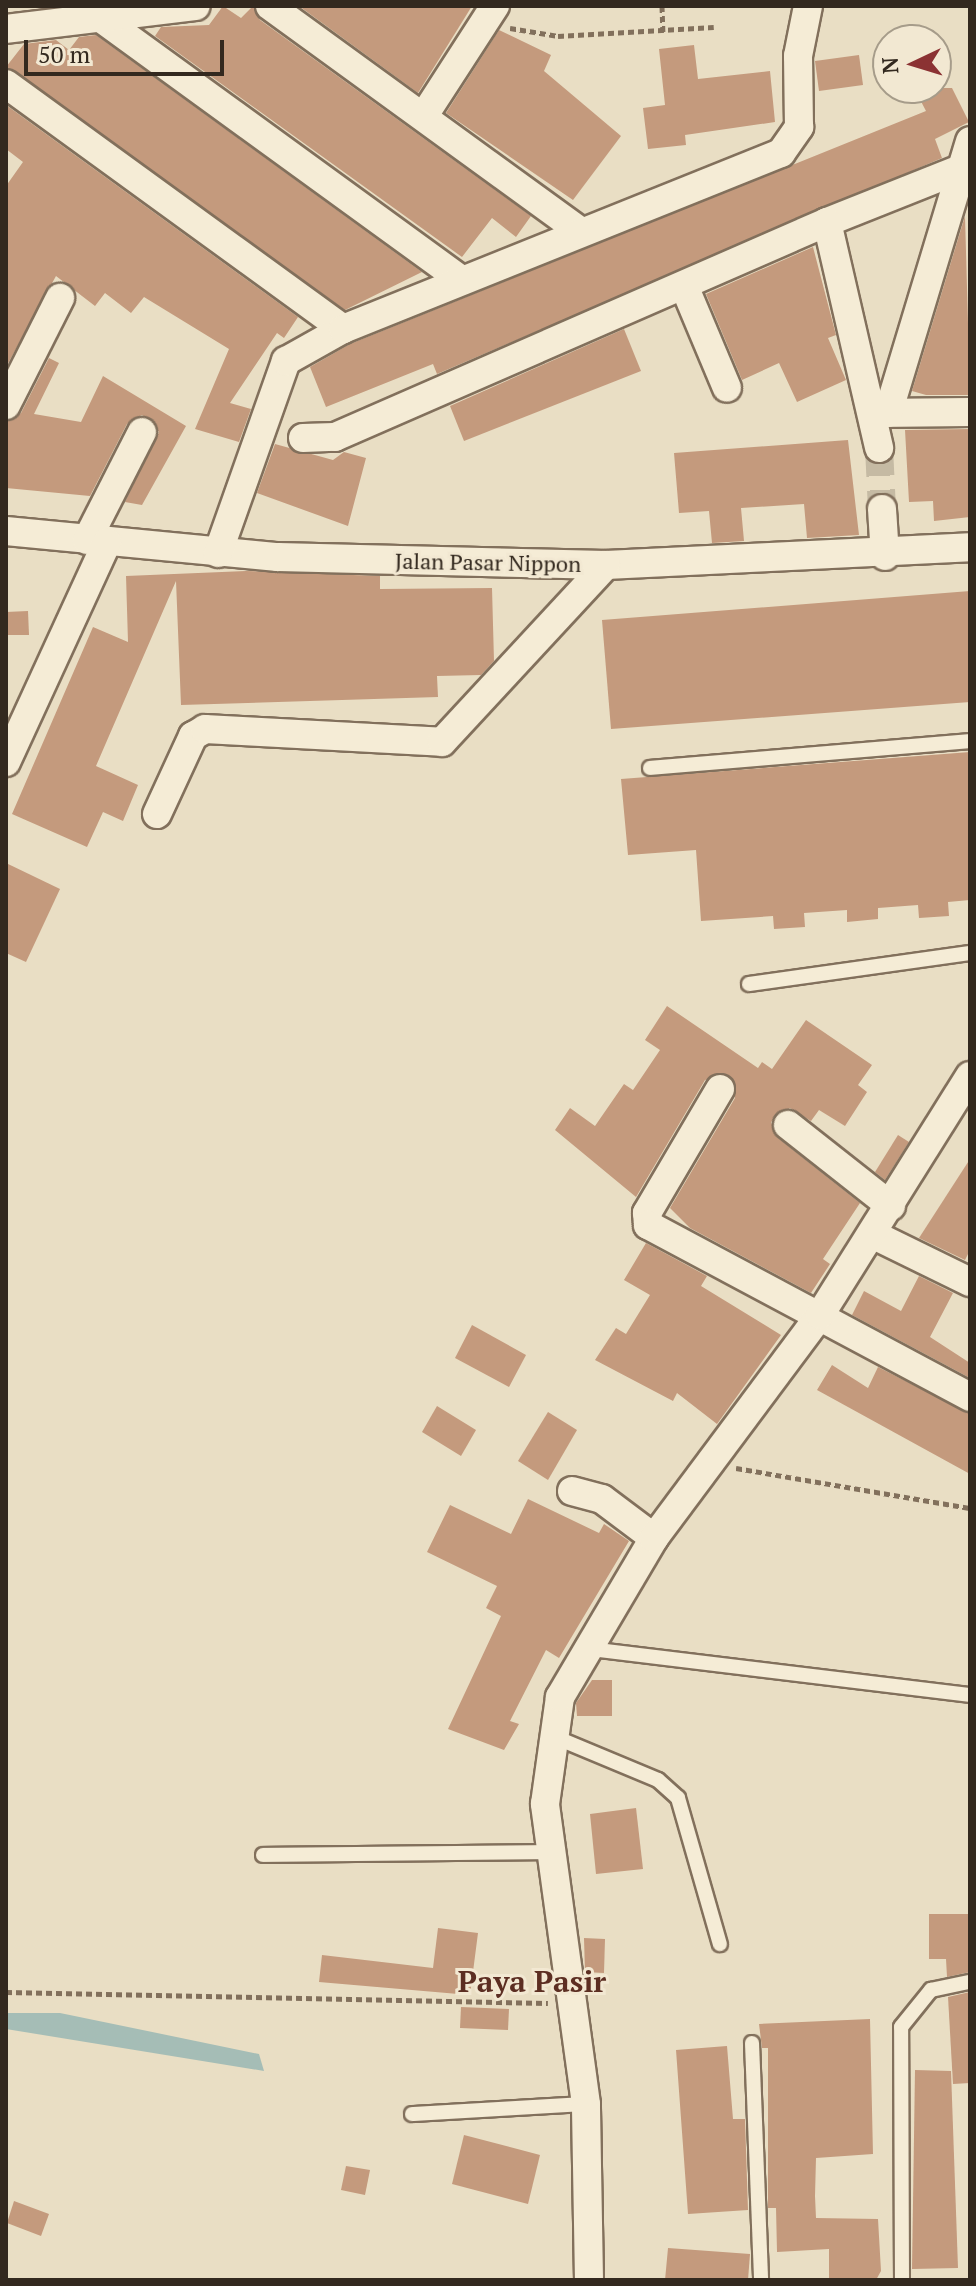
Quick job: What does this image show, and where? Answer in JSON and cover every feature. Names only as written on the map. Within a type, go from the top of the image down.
[{"type":"street","points":[[6,29],[196,6]]},
{"type":"street","points":[[270,6],[425,114],[580,231]]},
{"type":"street","points":[[218,553],[280,369],[343,329],[791,145],[808,6]]},
{"type":"street","points":[[425,114],[492,15]]},
{"type":"street","points":[[98,16],[462,280]]},
{"type":"street","points":[[6,84],[343,329]]},
{"type":"street","points":[[879,448],[882,413],[958,170],[970,141]]},
{"type":"street","points":[[303,438],[335,437],[685,288],[827,222],[958,170]]},
{"type":"street","points":[[827,222],[882,413]]},
{"type":"street","points":[[685,288],[727,388]]},
{"type":"street","points":[[6,405],[60,298]]},
{"type":"street","points":[[882,413],[970,412]]},
{"type":"street","points":[[6,762],[142,432]]},
{"type":"street","points":[[882,509],[885,556]]},
{"type":"street","name":"Jalan Pasar Nippon","points":[[6,531],[218,553],[606,565],[885,556],[970,547]]},
{"type":"street","points":[[157,814],[193,736],[205,729],[442,742],[606,565]]},
{"type":"street","points":[[589,2280],[586,2104],[549,1852],[550,1734],[560,1697],[654,1538],[820,1315],[970,1076]]},
{"type":"street","points":[[720,1089],[647,1213],[648,1225],[970,1397]]},
{"type":"street","points":[[788,1125],[891,1206]]},
{"type":"street","points":[[872,1234],[970,1282]]},
{"type":"street","points":[[572,1491],[602,1499],[654,1538]]},
{"type":"lane","points":[[650,768],[970,741]]},
{"type":"lane","points":[[749,984],[970,953]]},
{"type":"lane","points":[[590,1649],[906,1693],[970,1695]]},
{"type":"lane","points":[[550,1734],[658,1780],[678,1798],[720,1944]]},
{"type":"lane","points":[[263,1855],[549,1852]]},
{"type":"lane","points":[[902,2280],[901,2027],[931,1990],[970,1982]]},
{"type":"lane","points":[[752,2043],[761,2280]]},
{"type":"lane","points":[[412,2114],[586,2104]]},
{"type":"path","points":[[662,6],[663,35]]},
{"type":"path","points":[[492,15],[544,35],[663,35],[714,27]]},
{"type":"path","points":[[712,1464],[970,1508]]},
{"type":"path","points":[[6,1992],[573,2004]]},
{"type":"water","points":[[6,2013],[60,2013],[259,2054],[264,2071],[6,2029]]},
{"type":"building","points":[[223,6],[241,18],[253,6],[260,20],[531,216],[516,237],[492,218],[462,257],[155,36],[161,27],[209,25]]},
{"type":"building","points":[[299,6],[472,6],[418,93]]},
{"type":"building","points":[[499,30],[551,55],[544,71],[621,136],[573,200],[446,113]]},
{"type":"building","points":[[96,35],[422,272],[345,310],[6,67],[24,44],[56,40],[69,50],[79,37]]},
{"type":"building","points":[[694,45],[698,79],[770,71],[775,122],[685,135],[686,145],[648,149],[643,108],[665,105],[659,49]]},
{"type":"building","points":[[859,55],[863,85],[819,91],[815,61]]},
{"type":"building","points":[[952,88],[969,122],[935,139],[942,158],[437,374],[433,364],[326,407],[310,367],[350,344],[926,111],[922,104],[952,104]]},
{"type":"building","points":[[6,105],[298,317],[284,338],[277,333],[230,403],[251,409],[239,442],[195,429],[229,349],[144,297],[131,313],[105,293],[95,306],[56,276],[6,367],[6,186],[23,162],[6,149]]},
{"type":"building","points":[[965,216],[970,395],[926,395],[912,391]]},
{"type":"building","points":[[813,247],[836,335],[828,338],[846,380],[797,402],[779,363],[742,380],[706,294]]},
{"type":"building","points":[[624,329],[641,371],[464,441],[450,406]]},
{"type":"building","points":[[49,358],[59,363],[34,414],[81,422],[103,376],[186,426],[142,505],[125,502],[159,432],[142,415],[127,424],[90,496],[6,488],[6,422],[21,413]]},
{"type":"building","points":[[970,429],[970,517],[934,521],[933,501],[909,502],[905,430]]},
{"type":"building","points":[[848,440],[859,535],[807,538],[804,504],[741,508],[744,541],[712,543],[709,511],[679,513],[674,453]]},
{"type":"building","points":[[275,444],[333,460],[344,452],[366,458],[348,526],[257,493]]},
{"type":"building","points":[[246,571],[380,576],[380,589],[492,588],[494,661],[481,675],[437,676],[438,697],[181,705],[176,581],[96,766],[138,785],[123,821],[103,812],[87,847],[12,814],[93,627],[128,642],[126,576]]},
{"type":"building","points":[[970,591],[970,702],[611,729],[602,620]]},
{"type":"building","points":[[28,611],[29,635],[6,635],[6,612]]},
{"type":"building","points":[[970,752],[970,900],[948,902],[949,916],[919,918],[918,905],[878,908],[878,919],[847,922],[847,910],[804,913],[805,927],[774,929],[773,916],[701,921],[696,850],[628,855],[621,779]]},
{"type":"building","points":[[6,863],[60,889],[26,962],[6,953]]},
{"type":"building","points":[[667,1006],[758,1068],[762,1062],[772,1069],[806,1020],[872,1065],[858,1085],[867,1092],[845,1126],[819,1110],[811,1121],[790,1108],[771,1122],[778,1138],[860,1203],[823,1259],[830,1264],[811,1293],[690,1228],[670,1208],[735,1098],[729,1075],[705,1080],[636,1197],[555,1130],[570,1108],[595,1126],[624,1084],[633,1090],[660,1050],[645,1040]]},
{"type":"building","points":[[898,1135],[909,1142],[885,1180],[875,1172]]},
{"type":"building","points":[[970,1159],[970,1250],[965,1260],[919,1238]]},
{"type":"building","points":[[646,1243],[707,1276],[701,1286],[781,1335],[717,1424],[677,1393],[673,1401],[595,1360],[616,1328],[626,1334],[650,1295],[624,1280]]},
{"type":"building","points":[[919,1276],[953,1293],[930,1337],[970,1363],[970,1378],[852,1315],[864,1291],[901,1311]]},
{"type":"building","points":[[472,1325],[526,1355],[509,1387],[455,1358]]},
{"type":"building","points":[[832,1365],[868,1388],[878,1367],[970,1414],[970,1474],[817,1390]]},
{"type":"building","points":[[437,1406],[476,1430],[461,1456],[422,1432]]},
{"type":"building","points":[[548,1412],[577,1430],[548,1480],[518,1461]]},
{"type":"building","points":[[528,1499],[599,1533],[604,1524],[629,1541],[559,1658],[546,1650],[510,1721],[519,1724],[504,1750],[448,1729],[501,1616],[486,1608],[497,1586],[427,1552],[450,1505],[511,1534]]},
{"type":"building","points":[[592,1680],[612,1680],[612,1716],[577,1716],[576,1703]]},
{"type":"building","points":[[636,1808],[643,1869],[596,1874],[590,1814]]},
{"type":"building","points":[[929,1914],[970,1914],[970,1972],[947,1977],[946,1959],[929,1959]]},
{"type":"building","points":[[438,1928],[478,1933],[470,1995],[319,1982],[322,1955],[433,1968]]},
{"type":"building","points":[[584,1938],[605,1939],[604,1973],[585,1972]]},
{"type":"building","points":[[970,1992],[970,2083],[953,2084],[948,1997]]},
{"type":"building","points":[[461,2007],[509,2009],[508,2030],[460,2028]]},
{"type":"building","points":[[870,2019],[873,2154],[816,2158],[815,2196],[816,2218],[878,2219],[881,2271],[876,2280],[829,2280],[829,2249],[777,2252],[776,2208],[768,2208],[768,2048],[762,2048],[759,2024]]},
{"type":"building","points":[[727,2046],[733,2119],[745,2119],[748,2210],[688,2214],[676,2050]]},
{"type":"building","points":[[915,2070],[951,2071],[958,2268],[912,2269]]},
{"type":"building","points":[[464,2135],[540,2155],[528,2204],[452,2184]]},
{"type":"building","points":[[346,2166],[370,2170],[365,2195],[341,2190]]},
{"type":"building","points":[[14,2201],[49,2214],[41,2236],[7,2223]]},
{"type":"building","points":[[668,2248],[750,2254],[748,2280],[665,2280]]},
{"type":"tunnel","points":[[879,448],[882,509]]},
{"type":"district","name":"Paya Pasir","points":[[532,1981]]}]
